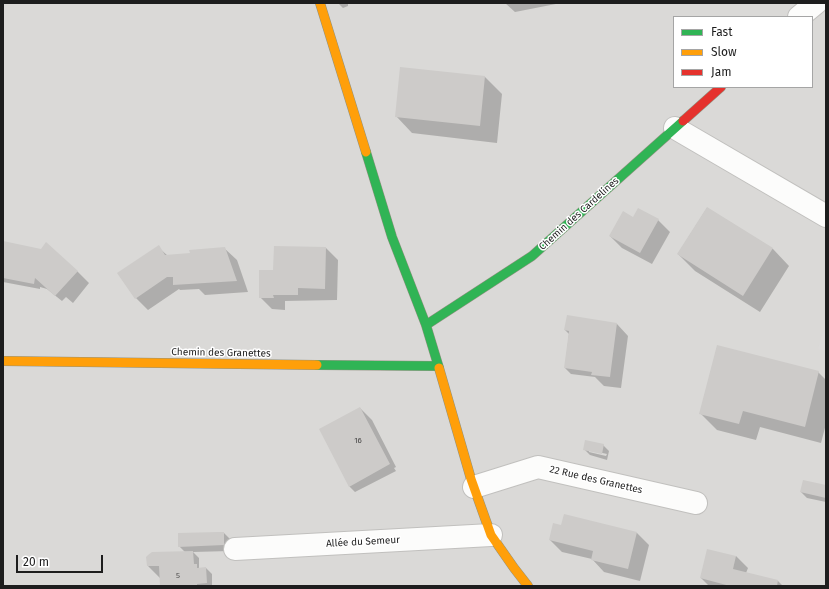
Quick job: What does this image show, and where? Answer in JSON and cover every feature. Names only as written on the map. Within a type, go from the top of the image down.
[{"type":"street","points":[[320,3],[392,237],[426,325],[473,483],[491,535],[528,586]]},
{"type":"street","points":[[800,16],[816,3]]},
{"type":"street","name":"Chemin des Cardelines","points":[[426,325],[532,256],[720,88]]},
{"type":"street","points":[[675,128],[826,216]]},
{"type":"street","name":"Chemin des Granettes","points":[[3,361],[438,366]]},
{"type":"street","name":"22 Rue des Granettes","points":[[473,483],[538,467],[696,503]]},
{"type":"street","name":"Allée du Semeur","points":[[235,549],[491,535]]},
{"type":"shaded area","points":[[3,3],[826,3],[826,586],[3,586]]},
{"type":"shaded area","points":[[826,322],[826,351],[818,349]]},
{"type":"building","points":[[400,67],[485,76],[480,126],[395,117]]},
{"type":"building","points":[[707,207],[773,248],[743,296],[677,254]]},
{"type":"building","points":[[638,208],[659,219],[640,253],[609,236],[623,211],[633,217]]},
{"type":"building","points":[[3,241],[41,249],[46,242],[78,271],[55,296],[35,278],[34,284],[3,278]]},
{"type":"building","points":[[159,245],[165,255],[190,253],[189,250],[225,247],[237,281],[173,285],[173,277],[167,277],[135,299],[117,273]]},
{"type":"building","points":[[274,246],[326,247],[325,289],[298,288],[298,295],[273,295],[274,298],[259,298],[259,270],[273,270]]},
{"type":"building","points":[[567,315],[617,323],[610,377],[591,375],[592,372],[564,368],[569,331],[564,330]]},
{"type":"building","points":[[717,345],[819,371],[805,427],[743,411],[739,424],[699,414]]},
{"type":"building","points":[[360,407],[390,464],[349,487],[319,429]]},
{"type":"building","points":[[585,440],[604,444],[602,454],[583,450]]},
{"type":"building","points":[[803,480],[826,485],[826,498],[800,492]]},
{"type":"building","points":[[564,514],[637,532],[628,569],[591,560],[593,551],[549,540],[553,523],[561,525]]},
{"type":"building","points":[[224,532],[224,545],[178,547],[178,533]]},
{"type":"building","points":[[707,549],[736,556],[733,569],[778,580],[777,586],[730,586],[700,578]]},
{"type":"building","points":[[193,551],[194,564],[197,564],[197,568],[206,567],[207,583],[197,584],[197,586],[160,586],[159,566],[147,566],[146,557],[152,552]]},
{"type":"traffic: fast","points":[[426,325],[532,256],[683,121]]},
{"type":"traffic: fast","points":[[366,152],[392,237],[426,325],[439,368]]},
{"type":"traffic: fast","points":[[317,365],[438,366]]},
{"type":"traffic: slow","points":[[320,3],[366,152]]},
{"type":"traffic: slow","points":[[3,361],[317,365]]},
{"type":"traffic: slow","points":[[439,368],[471,479],[491,535],[528,586]]},
{"type":"traffic: jam","points":[[683,121],[720,88]]}]
